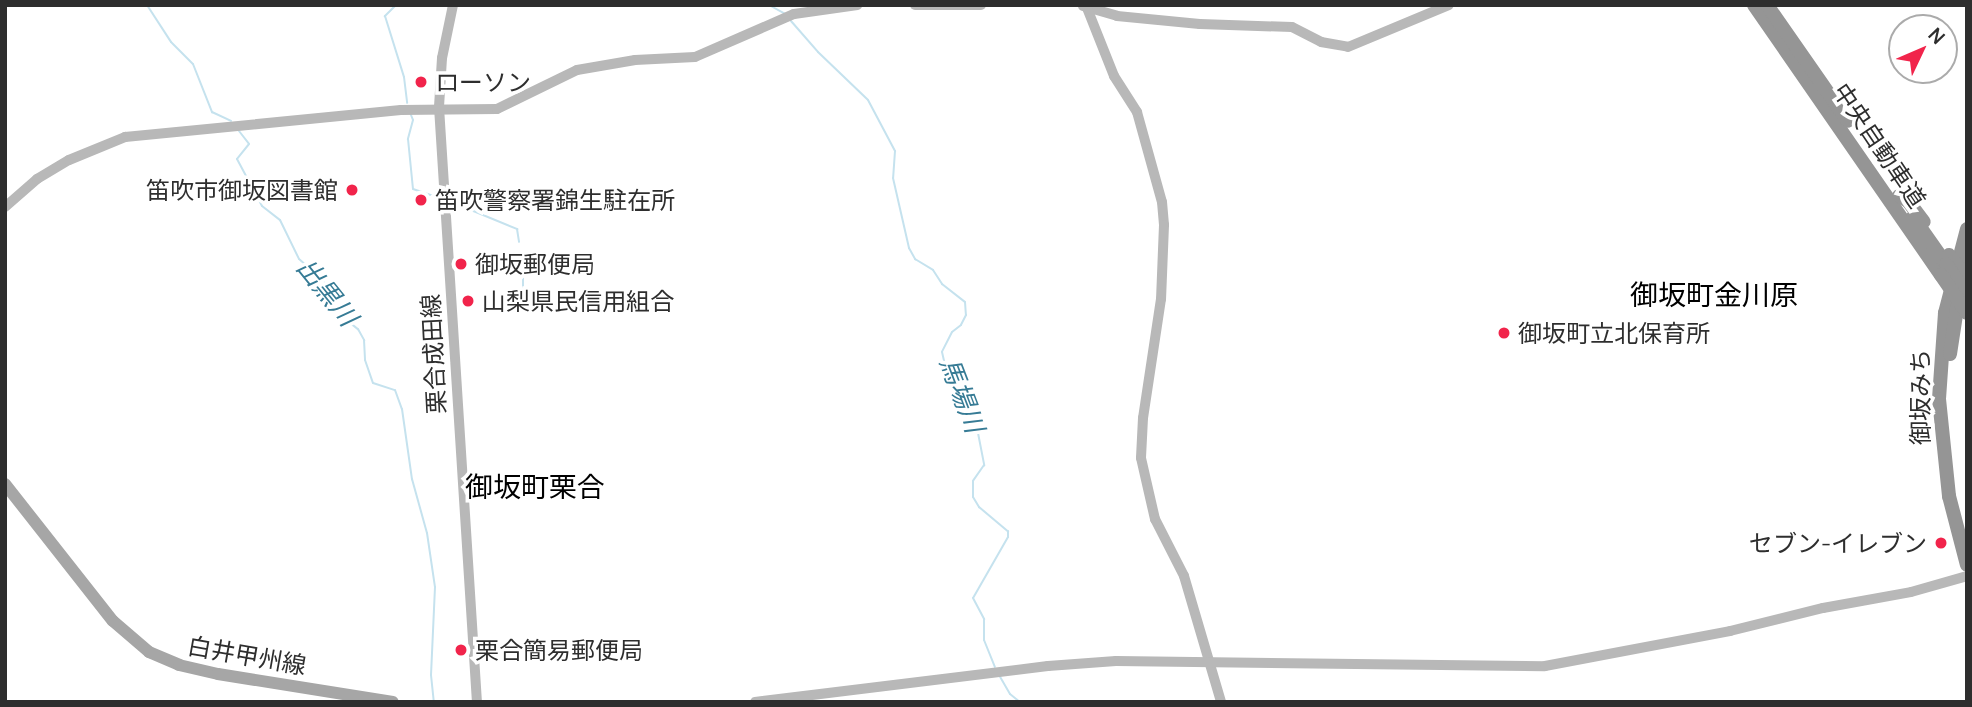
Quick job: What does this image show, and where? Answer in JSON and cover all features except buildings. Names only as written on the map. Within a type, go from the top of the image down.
[{"type":"highway","name":"中央自動車道","points":[[1754,5],[1967,295]]},
{"type":"highway","name":"中央自動車道","points":[[1766,5],[1945,265],[1967,313]]},
{"type":"highway","name":"御坂みち","points":[[1967,229],[1945,313],[1939,398],[1949,496],[1967,565]]},
{"type":"highway","name":"御坂みち","points":[[1967,263],[1950,358],[1948,419],[1956,482],[1967,530]]},
{"type":"highway","points":[[1945,265],[1967,278]]},
{"type":"main road","name":"白井甲州線","points":[[5,484],[113,621],[149,652],[179,665],[218,674],[393,702]]},
{"type":"street","name":"栗合成田線","points":[[453,5],[442,58],[439,107],[477,702]]},
{"type":"street","points":[[5,207],[37,180],[110,140],[144,134],[439,107],[497,109],[577,71],[635,60],[695,57],[789,17],[857,5]]},
{"type":"street","points":[[915,5],[981,5]]},
{"type":"street","points":[[1083,6],[1117,16],[1200,24],[1279,25],[1301,30],[1328,44],[1348,47],[1449,5]]},
{"type":"street","points":[[1083,6],[1114,76],[1138,112],[1162,202],[1164,225],[1161,299],[1143,418],[1141,458],[1155,519],[1185,576],[1221,702]]},
{"type":"street","points":[[755,702],[1000,672],[1116,661],[1498,668],[1556,664],[1730,631],[1823,608],[1911,592],[1967,576]]},
{"type":"waterway","name":"出黒川","points":[[147,5],[171,42],[193,64],[212,112],[231,121]]},
{"type":"waterway","points":[[396,5],[385,16],[404,77],[407,103]]},
{"type":"waterway","name":"馬場川","points":[[769,5],[785,14]]},
{"type":"waterway","name":"馬場川","points":[[791,21],[818,52],[868,100],[895,151],[893,178],[909,248],[915,259],[933,270],[942,284],[965,302],[966,315],[961,325],[952,332],[942,352],[945,365],[963,385],[967,411],[978,433],[984,465],[973,481],[973,497],[979,507],[1008,531],[1008,537],[973,598],[984,619],[984,640],[995,667]]},
{"type":"waterway","points":[[411,115],[413,120],[408,139],[413,189],[436,197]]},
{"type":"waterway","name":"出黒川","points":[[239,131],[249,144],[237,159],[262,206],[280,220],[299,259],[323,280],[333,309],[358,329],[364,340],[365,360],[373,383],[395,390],[402,409],[412,479],[427,533],[435,587],[431,675],[434,702]]},
{"type":"waterway","points":[[449,201],[517,229],[519,242]]},
{"type":"waterway","points":[[523,272],[523,295]]},
{"type":"waterway","points":[[5,673],[5,687]]},
{"type":"waterway","name":"馬場川","points":[[999,675],[1010,694],[1020,702]]},
{"type":"place","name":"ローソン","points":[[421,82]]},
{"type":"place","name":"笛吹市御坂図書館","points":[[352,190]]},
{"type":"place","name":"笛吹警察署錦生駐在所","points":[[421,200]]},
{"type":"place","name":"御坂郵便局","points":[[461,264]]},
{"type":"place","name":"山梨県民信用組合","points":[[468,301]]},
{"type":"place","name":"御坂町立北保育所","points":[[1504,333]]},
{"type":"place","name":"セブン-イレブン","points":[[1941,543]]},
{"type":"place","name":"栗合簡易郵便局","points":[[461,650]]},
{"type":"district","name":"御坂町金川原","points":[[1714,294]]},
{"type":"district","name":"御坂町栗合","points":[[535,486]]}]
